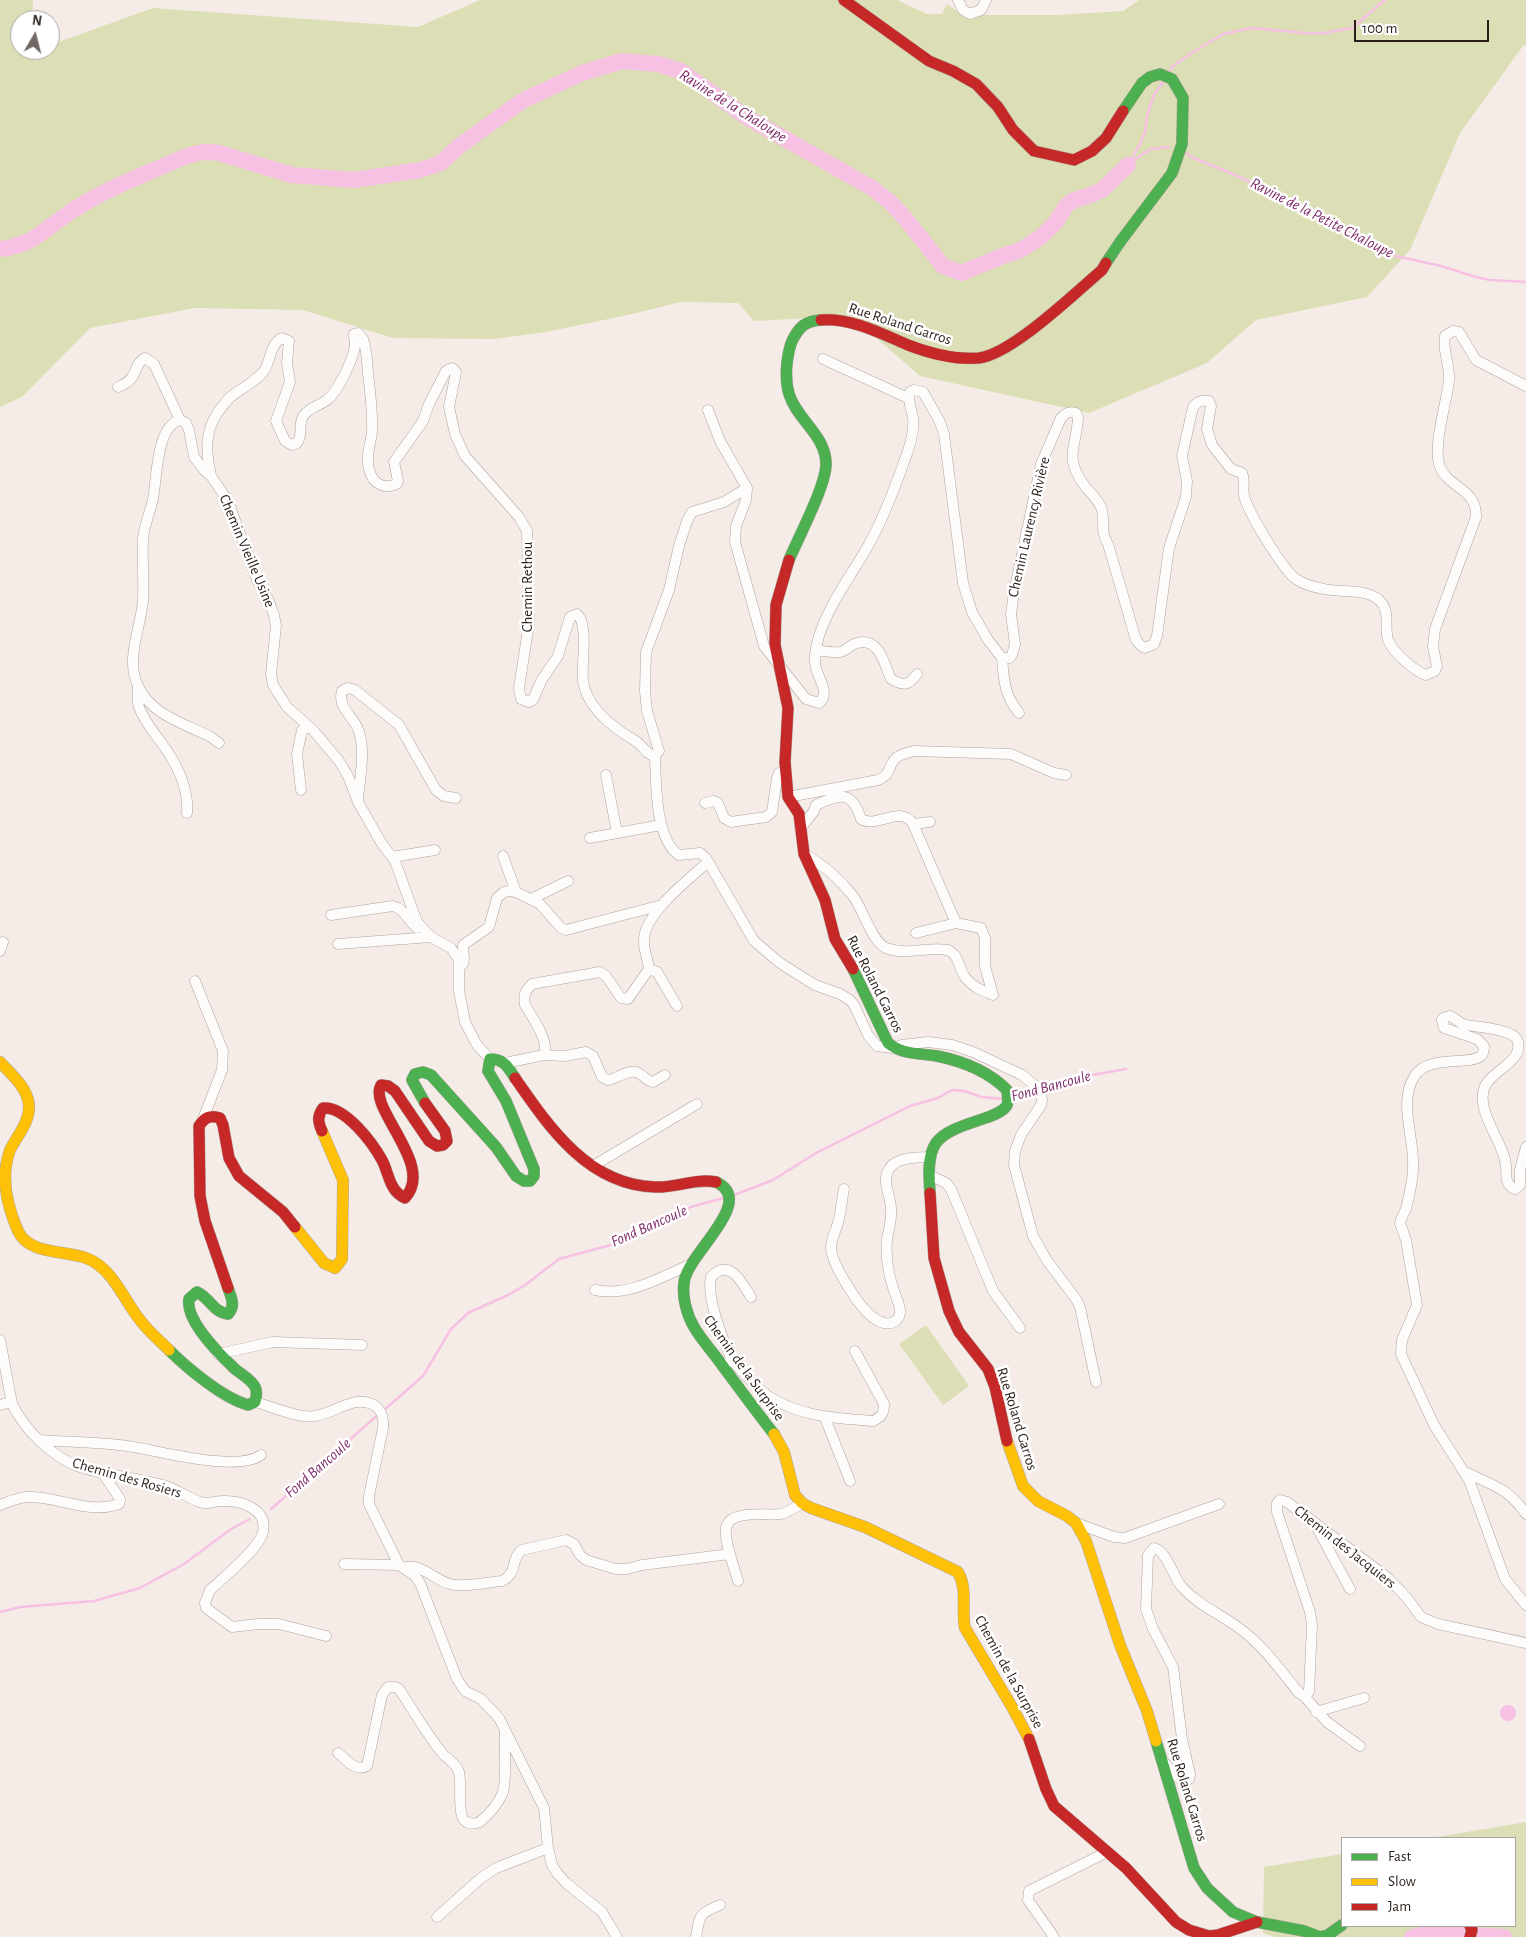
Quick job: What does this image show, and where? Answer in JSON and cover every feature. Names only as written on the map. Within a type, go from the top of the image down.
[{"type":"main road","name":"Rue Roland Garros","points":[[844,0],[929,61],[953,71],[976,84],[998,107],[1013,130],[1034,150],[1074,160],[1092,151],[1106,138],[1134,93],[1150,77],[1160,74],[1172,79],[1183,98],[1182,144],[1172,173],[1120,242],[1102,270],[1085,282],[1021,338],[999,352],[978,358],[947,356],[918,348],[856,323],[834,319],[806,323],[798,329],[791,342],[787,359],[787,385],[794,404],[821,442],[826,463],[824,479],[818,498],[785,569],[775,622],[775,645],[788,708],[785,771],[788,797],[798,814],[804,854],[823,893],[835,939],[854,971],[885,1036],[893,1048],[963,1064],[995,1079],[1007,1090],[1008,1104],[1003,1111],[959,1126],[936,1143],[931,1157],[929,1175],[934,1258],[949,1311],[959,1332],[988,1369],[995,1387],[1015,1469],[1023,1486],[1038,1501],[1068,1516],[1076,1523],[1086,1541],[1120,1644],[1147,1711],[1194,1868],[1207,1888],[1233,1912],[1257,1922],[1304,1931],[1320,1937],[1328,1935],[1341,1926]]},
{"type":"main road","points":[[0,1062],[23,1087],[29,1106],[25,1124],[10,1151],[4,1182],[7,1198],[19,1233],[30,1244],[47,1250],[86,1258],[102,1267],[115,1282],[132,1309],[176,1358],[238,1402],[248,1405],[255,1402],[257,1394],[255,1386],[218,1354],[189,1310],[188,1304],[188,1298],[197,1292],[206,1298],[216,1311],[222,1313],[228,1314],[232,1310],[233,1304],[205,1221],[200,1196],[199,1126],[203,1119],[212,1115],[220,1118],[229,1158],[240,1176],[282,1212],[324,1263],[335,1268],[342,1259],[344,1190],[340,1171],[318,1122],[319,1113],[322,1108],[330,1107],[341,1112],[382,1161],[393,1190],[400,1197],[405,1198],[410,1196],[412,1191],[413,1172],[404,1146],[379,1098],[378,1090],[381,1085],[395,1090],[429,1141],[437,1146],[443,1145],[447,1141],[446,1131],[414,1086],[412,1080],[415,1074],[423,1072],[431,1075],[478,1125],[516,1176],[524,1181],[530,1181],[534,1176],[534,1169],[506,1101],[488,1071],[490,1059],[497,1059],[505,1063]]},
{"type":"main road","name":"Chemin de la Surprise","points":[[505,1063],[563,1142],[578,1156],[593,1166],[625,1181],[640,1185],[672,1185],[702,1180],[717,1181],[722,1185],[729,1195],[730,1201],[726,1215],[689,1264],[684,1279],[684,1296],[694,1327],[727,1363],[778,1440],[784,1452],[795,1496],[811,1508],[865,1527],[953,1569],[961,1577],[964,1590],[962,1618],[965,1628],[1019,1718],[1034,1751],[1048,1797],[1054,1806],[1126,1868],[1176,1922],[1190,1930],[1209,1936],[1218,1935],[1257,1922]]},
{"type":"street","points":[[958,0],[963,10],[974,14],[981,10],[986,0]]},
{"type":"street","name":"Chemin Laurency Rivière","points":[[1002,658],[1010,658],[1014,651],[1011,604],[1041,464],[1061,418],[1070,412],[1076,413],[1078,417],[1071,456],[1074,467],[1078,478],[1102,508],[1103,534],[1108,544],[1136,640],[1145,648],[1154,644],[1158,636],[1168,548],[1186,497],[1187,488],[1182,456],[1193,407],[1197,402],[1204,400],[1209,401],[1211,406],[1207,429],[1212,445],[1231,469],[1244,476],[1244,496],[1250,512],[1276,554],[1294,578],[1311,586],[1339,592],[1363,593],[1378,598],[1386,611],[1388,641],[1418,672],[1426,675],[1431,674],[1437,666],[1433,647],[1435,629],[1476,517],[1475,504],[1471,497],[1446,476],[1440,468],[1437,458],[1450,370],[1444,344],[1446,336],[1454,331],[1459,332],[1476,360],[1526,386]]},
{"type":"street","name":"Chemin Rethou","points":[[212,476],[206,444],[209,428],[226,401],[250,385],[263,372],[274,344],[282,338],[289,341],[288,363],[291,377],[276,420],[286,442],[292,445],[297,443],[301,437],[300,423],[303,416],[310,409],[325,402],[336,390],[352,357],[354,334],[358,333],[361,335],[365,344],[372,419],[367,457],[369,470],[375,482],[381,486],[391,487],[397,484],[394,462],[423,421],[429,404],[446,371],[452,368],[456,372],[449,407],[459,446],[519,517],[527,531],[529,623],[519,688],[521,699],[529,702],[533,700],[541,681],[558,656],[570,617],[577,614],[583,622],[583,680],[586,691],[594,706],[608,721],[639,743],[648,753],[655,756]]},
{"type":"street","name":"Chemin Vieille Usine","points":[[118,387],[131,380],[140,361],[145,358],[154,364],[180,420],[186,423],[194,457],[204,470],[212,476],[234,514],[257,580],[268,599],[274,615],[273,685],[287,707],[308,728],[313,730],[339,761],[348,776],[358,802],[398,868],[417,922],[428,935]]},
{"type":"street","points":[[823,359],[908,398]]},
{"type":"street","points":[[708,410],[720,441],[748,488],[746,500],[736,526],[735,542],[764,646],[806,699],[819,703],[824,696],[824,690],[816,671],[816,650],[821,630],[834,601],[868,545],[904,462],[910,443],[913,418],[908,398],[910,392],[918,390],[923,392],[941,426],[963,583],[972,612],[988,640],[1002,658],[1007,694],[1010,703],[1019,713]]},
{"type":"street","points":[[180,420],[168,428],[162,441],[153,500],[145,524],[143,599],[133,668],[138,686],[146,700],[154,708],[211,736],[219,743]]},
{"type":"street","points":[[748,488],[724,502],[692,512],[687,521],[675,560],[669,590],[646,652],[645,691],[647,711],[651,728],[659,746],[659,752],[655,756],[661,825],[674,852],[684,855],[700,854],[708,862],[754,941],[780,963],[815,985],[847,997],[854,1005],[873,1042],[877,1046],[893,1048],[913,1043],[928,1042],[952,1045],[973,1052],[1022,1075],[1038,1088],[1042,1099],[1041,1105],[1021,1135],[1015,1151],[1014,1164],[1034,1236],[1046,1259],[1080,1307],[1096,1382]]},
{"type":"street","points":[[816,650],[837,653],[859,642],[869,642],[874,644],[878,650],[891,679],[904,684],[912,682],[917,674]]},
{"type":"street","points":[[138,686],[138,706],[172,759],[184,784],[188,798],[187,813]]},
{"type":"street","points":[[358,802],[361,753],[358,730],[340,700],[342,691],[348,688],[354,690],[399,726],[436,790],[444,796],[456,798]]},
{"type":"street","points":[[302,790],[297,754],[302,730],[308,728]]},
{"type":"street","points":[[788,797],[878,780],[888,774],[894,759],[914,751],[1011,754],[1054,773],[1066,775]]},
{"type":"street","name":"Rue Roland Garros","points":[[705,803],[718,803],[724,818],[731,822],[766,817],[772,812],[779,773],[785,771]]},
{"type":"street","points":[[606,775],[617,833]]},
{"type":"street","points":[[800,829],[814,811],[816,805],[842,796],[857,805],[860,819],[863,821],[872,823],[899,815],[908,818],[913,824],[956,924]]},
{"type":"street","points":[[913,824],[930,822]]},
{"type":"street","points":[[590,838],[661,825]]},
{"type":"street","points":[[392,857],[434,850]]},
{"type":"street","points":[[804,854],[834,873],[861,909],[879,943],[893,950],[905,952],[948,950],[957,957],[962,970],[970,982],[982,991],[993,995],[985,966],[985,938],[981,928],[956,924],[916,933]]},
{"type":"street","points":[[503,856],[516,892]]},
{"type":"street","points":[[544,1055],[546,1044],[524,1000],[524,994],[532,984],[600,972],[606,976],[621,998],[628,999],[649,969],[644,938],[646,930],[673,892],[708,862]]},
{"type":"street","points":[[531,899],[568,881]]},
{"type":"street","points":[[460,974],[464,959],[462,949],[465,942],[490,927],[495,904],[500,894],[510,891],[531,899],[546,908],[556,923],[566,930],[662,905]]},
{"type":"street","name":"Chemin Vieille Usine","points":[[331,915],[393,906],[401,909],[412,924],[455,952],[459,960],[459,991],[465,1022],[476,1045],[490,1059]]},
{"type":"street","points":[[338,944],[428,935]]},
{"type":"street","points":[[649,969],[657,972],[677,1006]]},
{"type":"street","points":[[195,981],[223,1051],[222,1070],[203,1119]]},
{"type":"street","points":[[1526,1147],[1520,1170],[1520,1185],[1515,1189],[1510,1187],[1507,1181],[1505,1158],[1488,1119],[1484,1100],[1485,1086],[1490,1078],[1513,1062],[1518,1054],[1520,1048],[1518,1040],[1509,1033],[1465,1025],[1450,1016],[1443,1018],[1444,1028],[1477,1039],[1484,1046],[1484,1050],[1481,1056],[1476,1058],[1446,1061],[1422,1069],[1412,1079],[1408,1104],[1413,1167],[1405,1211],[1400,1223],[1406,1240],[1416,1305],[1400,1348],[1401,1354],[1434,1424],[1473,1488],[1505,1579],[1526,1605]]},
{"type":"street","points":[[505,1063],[544,1055],[565,1056],[586,1052],[593,1056],[602,1077],[608,1080],[632,1072],[653,1082],[665,1074]]},
{"type":"street","points":[[593,1166],[697,1104]]},
{"type":"street","points":[[844,1189],[839,1220],[831,1243],[832,1254],[859,1304],[880,1323],[891,1324],[899,1317],[901,1308],[888,1272],[886,1253],[892,1207],[886,1177],[890,1167],[904,1159],[931,1157]]},
{"type":"street","points":[[929,1175],[946,1183],[951,1189],[993,1291],[1020,1328]]},
{"type":"street","points":[[596,1290],[609,1292],[623,1291],[689,1264]]},
{"type":"street","points":[[751,1298],[738,1276],[731,1271],[724,1270],[711,1277],[710,1286],[727,1363],[767,1395],[798,1410],[825,1418],[873,1421],[884,1412],[884,1404],[855,1351]]},
{"type":"street","name":"Chemin des Rosiers","points":[[0,1340],[12,1402],[17,1414],[46,1448],[62,1459],[78,1466],[165,1486],[199,1502],[207,1503],[221,1500],[242,1503],[261,1514],[264,1522],[259,1543],[210,1590],[206,1596],[206,1608],[232,1627],[263,1624],[286,1625],[326,1636]]},
{"type":"street","points":[[218,1354],[273,1342],[362,1346]]},
{"type":"street","points":[[0,1405],[12,1402]]},
{"type":"street","points":[[255,1402],[308,1416],[316,1416],[355,1402],[371,1404],[377,1408],[384,1420],[369,1504],[401,1567],[420,1583],[457,1680],[465,1691],[482,1699],[490,1706],[544,1808],[548,1848],[552,1865],[566,1884],[602,1912],[617,1937]]},
{"type":"street","points":[[825,1418],[850,1481]]},
{"type":"street","points":[[39,1440],[125,1446],[225,1462],[247,1462],[255,1460],[261,1455]]},
{"type":"street","points":[[0,1504],[26,1497],[76,1506],[119,1504],[120,1499],[102,1472]]},
{"type":"street","points":[[1465,1472],[1508,1492],[1526,1514]]},
{"type":"street","name":"Chemin des Jacquiers","points":[[1304,1696],[1309,1692],[1310,1687],[1312,1625],[1307,1602],[1277,1512],[1278,1500],[1285,1500],[1388,1578],[1421,1616],[1428,1621],[1526,1643]]},
{"type":"street","points":[[738,1581],[730,1554],[726,1530],[728,1522],[737,1516],[784,1513],[802,1503]]},
{"type":"street","points":[[1076,1523],[1114,1537],[1125,1538],[1219,1504]]},
{"type":"street","points":[[1314,1522],[1350,1589]]},
{"type":"street","points":[[344,1564],[415,1567],[445,1583],[456,1585],[502,1581],[512,1573],[517,1554],[522,1550],[566,1540],[572,1542],[580,1556],[586,1560],[616,1569],[730,1554]]},
{"type":"street","points":[[1161,1758],[1180,1780],[1185,1781],[1189,1779],[1190,1774],[1182,1740],[1173,1667],[1153,1629],[1146,1609],[1148,1555],[1154,1548],[1162,1552],[1176,1580],[1183,1588],[1255,1640],[1316,1712],[1360,1746]]},
{"type":"street","points":[[338,1753],[354,1766],[363,1768],[367,1766],[382,1695],[388,1687],[395,1687],[399,1690],[442,1753],[458,1769],[461,1778],[461,1812],[466,1822],[474,1823],[480,1822],[484,1818],[503,1792],[504,1730]]},
{"type":"street","points":[[1316,1712],[1364,1698]]},
{"type":"street","points":[[436,1917],[481,1878],[496,1868],[548,1848]]},
{"type":"street","points":[[1054,1937],[1028,1900],[1030,1891],[1107,1852]]},
{"type":"street","points":[[696,1937],[700,1917],[704,1912],[720,1905]]},
{"type":"green space","points":[[0,0],[33,0],[32,10],[10,10],[10,60],[60,60],[60,41],[153,8],[418,27],[480,0],[897,0],[927,14],[942,14],[947,4],[963,15],[1057,15],[1123,11],[1139,0],[1526,0],[1526,45],[1523,46],[1460,133],[1410,250],[1367,297],[1256,320],[1207,363],[1089,413],[920,376],[851,316],[754,321],[738,303],[681,302],[546,332],[494,339],[393,338],[303,310],[195,308],[90,328],[22,397],[0,407]]},
{"type":"green space","points":[[926,1325],[969,1386],[943,1405],[899,1344]]},
{"type":"green space","points":[[1526,1822],[1526,1937],[1275,1937],[1263,1933],[1264,1867],[1341,1854],[1341,1927],[1516,1927],[1516,1837],[1437,1837]]},
{"type":"shaded area","points":[[1508,1705],[1516,1713],[1508,1721],[1500,1713]]},
{"type":"waterway","name":"Ravine de la Chaloupe","points":[[1169,73],[1172,67],[1223,34],[1252,28],[1305,33],[1324,33],[1352,28],[1385,0]]},
{"type":"waterway","name":"Ravine de la Chaloupe","points":[[0,249],[29,241],[77,207],[101,194],[184,157],[196,154],[219,153],[292,175],[354,180],[420,170],[441,163],[458,147],[522,101],[582,73],[622,61],[658,64],[681,71],[748,118],[872,188],[889,201],[905,218],[943,266],[961,273],[1019,251],[1041,237],[1055,223],[1067,205],[1074,200],[1102,190],[1128,165]]},
{"type":"waterway","name":"Ravine de la Chaloupe","points":[[1128,165],[1145,132],[1147,116],[1154,95],[1163,82]]},
{"type":"waterway","name":"Ravine de la Petite Chaloupe","points":[[1131,162],[1151,149],[1169,147]]},
{"type":"waterway","name":"Ravine de la Petite Chaloupe","points":[[1183,152],[1307,208],[1383,253],[1441,266],[1490,280],[1526,282]]},
{"type":"waterway","name":"Fond Bancoule","points":[[1042,1091],[1070,1079],[1126,1069]]},
{"type":"waterway","name":"Fond Bancoule","points":[[734,1195],[773,1180],[816,1153],[910,1106],[938,1098],[952,1090],[964,1091],[982,1097],[1002,1099]]},
{"type":"waterway","name":"Fond Bancoule","points":[[1012,1098],[1036,1093]]},
{"type":"waterway","name":"Fond Bancoule","points":[[383,1411],[423,1376],[451,1329],[468,1313],[510,1294],[559,1259],[618,1243],[667,1216],[724,1198]]},
{"type":"waterway","name":"Fond Bancoule","points":[[271,1509],[379,1414]]},
{"type":"waterway","name":"Fond Bancoule","points":[[0,1612],[20,1607],[94,1601],[140,1588],[184,1564],[231,1529],[250,1519]]},
{"type":"waterway","points":[[1412,1937],[1433,1933],[1504,1937]]},
{"type":"traffic: fast","points":[[1106,263],[1172,173],[1182,144],[1183,98],[1172,79],[1160,74],[1150,77],[1142,83],[1123,111]]},
{"type":"traffic: fast","points":[[789,560],[817,498],[825,474],[826,464],[821,444],[798,412],[789,394],[786,378],[787,360],[792,341],[800,328],[807,323],[821,320]]},
{"type":"traffic: fast","points":[[853,969],[888,1043],[905,1052],[937,1056],[965,1064],[992,1077],[1007,1090],[1008,1103],[1003,1110],[952,1130],[936,1143],[930,1161],[930,1193]]},
{"type":"traffic: fast","points":[[425,1103],[412,1080],[415,1074],[423,1072],[431,1075],[496,1147],[516,1176],[524,1181],[530,1181],[534,1176],[534,1169],[506,1101],[488,1071],[490,1059],[502,1062],[508,1067],[515,1078]]},
{"type":"traffic: fast","points":[[716,1182],[727,1191],[729,1202],[725,1215],[688,1271],[684,1283],[687,1312],[700,1336],[774,1434]]},
{"type":"traffic: fast","points":[[169,1350],[195,1373],[228,1396],[248,1405],[255,1402],[257,1393],[254,1384],[235,1369],[205,1337],[192,1317],[189,1307],[189,1299],[197,1292],[219,1311],[228,1314],[232,1308],[228,1288]]},
{"type":"traffic: fast","points":[[1156,1741],[1194,1868],[1207,1888],[1233,1912],[1257,1922],[1304,1931],[1320,1937],[1328,1935],[1341,1926]]},
{"type":"traffic: slow","points":[[0,1062],[22,1087],[29,1105],[25,1123],[10,1150],[5,1171],[8,1202],[18,1231],[23,1239],[30,1244],[39,1248],[86,1258],[103,1269],[117,1285],[143,1324],[169,1350]]},
{"type":"traffic: slow","points":[[295,1227],[324,1263],[335,1268],[342,1259],[343,1180],[322,1131]]},
{"type":"traffic: slow","points":[[774,1434],[784,1452],[795,1495],[802,1503],[865,1527],[958,1572],[964,1592],[965,1628],[1029,1739]]},
{"type":"traffic: slow","points":[[1007,1441],[1023,1486],[1038,1501],[1067,1516],[1076,1523],[1086,1541],[1120,1645],[1147,1711],[1156,1741]]},
{"type":"traffic: jam","points":[[844,0],[929,61],[953,71],[976,84],[998,107],[1013,130],[1034,151],[1074,160],[1092,151],[1106,138],[1123,111]]},
{"type":"traffic: jam","points":[[821,320],[844,321],[855,324],[934,353],[952,357],[979,358],[993,354],[1008,346],[1043,321],[1102,270],[1106,263]]},
{"type":"traffic: jam","points":[[789,560],[776,605],[775,645],[788,708],[785,762],[788,797],[799,814],[804,854],[825,900],[835,939],[853,969]]},
{"type":"traffic: jam","points":[[515,1078],[542,1115],[573,1150],[590,1165],[610,1176],[631,1184],[655,1187],[701,1181],[716,1182]]},
{"type":"traffic: jam","points":[[322,1131],[319,1119],[323,1108],[331,1109],[349,1119],[372,1144],[382,1160],[396,1191],[405,1198],[412,1185],[412,1170],[407,1154],[383,1108],[379,1095],[381,1085],[388,1086],[395,1091],[429,1141],[437,1146],[443,1145],[447,1141],[445,1131],[425,1103]]},
{"type":"traffic: jam","points":[[228,1288],[205,1221],[200,1196],[199,1126],[203,1121],[211,1117],[220,1118],[229,1158],[239,1176],[283,1212],[295,1227]]},
{"type":"traffic: jam","points":[[930,1193],[934,1258],[949,1311],[959,1332],[988,1369],[995,1387],[1007,1441]]},
{"type":"traffic: jam","points":[[1029,1739],[1046,1789],[1054,1806],[1126,1868],[1176,1922],[1189,1930],[1209,1936],[1218,1935],[1257,1922]]},
{"type":"traffic: jam","points":[[1470,1927],[1472,1930],[1470,1937]]}]
